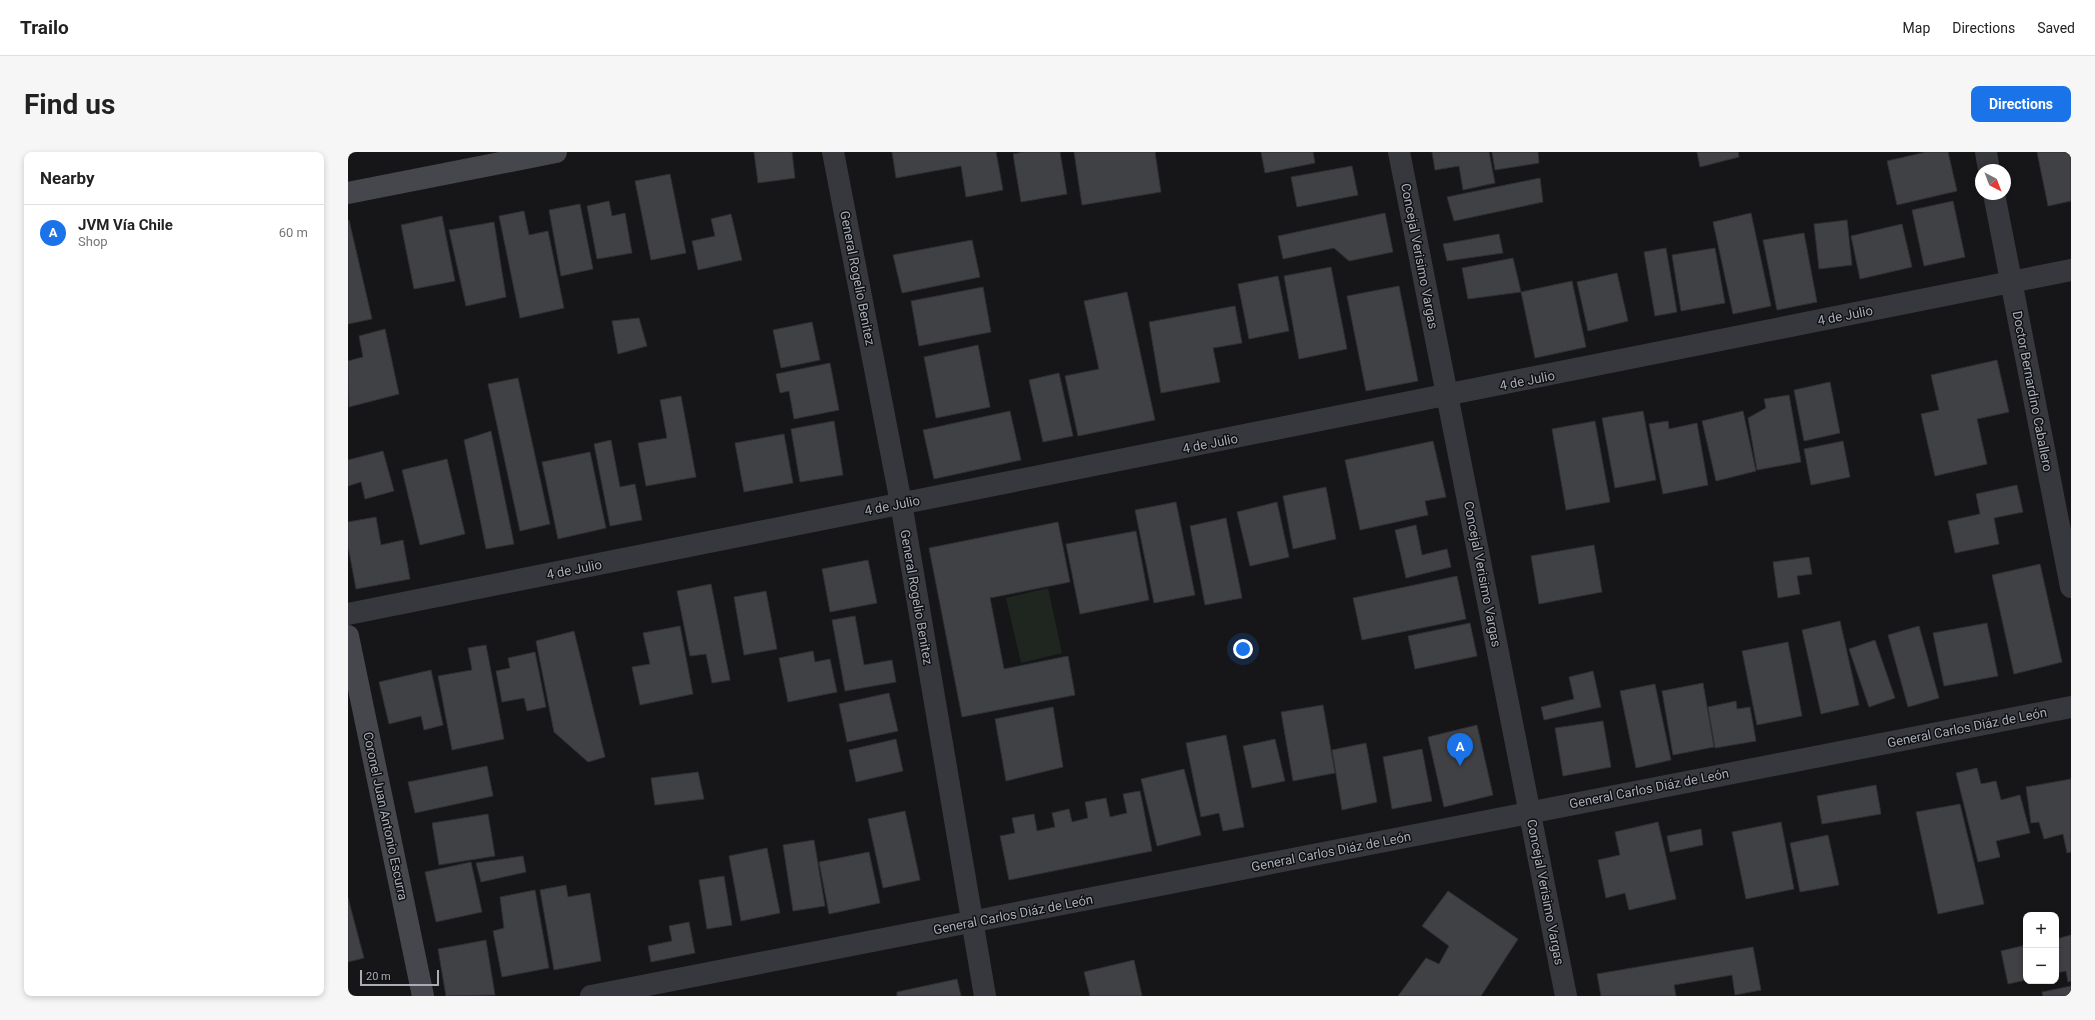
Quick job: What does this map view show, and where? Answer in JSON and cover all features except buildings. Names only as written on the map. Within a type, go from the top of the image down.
[{"type":"street","points":[[348,193],[556,152]]},
{"type":"street","name":"General Rogelio Benitez","points":[[833,152],[901,503],[985,996]]},
{"type":"street","name":"Concejal Verisimo Vargas","points":[[1399,152],[1566,996]]},
{"type":"street","points":[[1986,152],[1988,164]]},
{"type":"street","name":"Doctor Bernardino Caballero","points":[[1995,200],[2071,587]]},
{"type":"street","name":"4 de Julio","points":[[348,614],[901,503],[1448,396],[2071,270]]},
{"type":"street","name":"Coronel Juan Antonio Escurra","points":[[348,636],[423,996]]},
{"type":"street","name":"General Carlos Diáz de León","points":[[591,996],[1530,811],[2071,707]]},
{"type":"shaded area","points":[[1048,588],[1062,653],[1021,663],[1006,598]]},
{"type":"place","name":"JVM Vía Chile","points":[[1460,766]]}]
